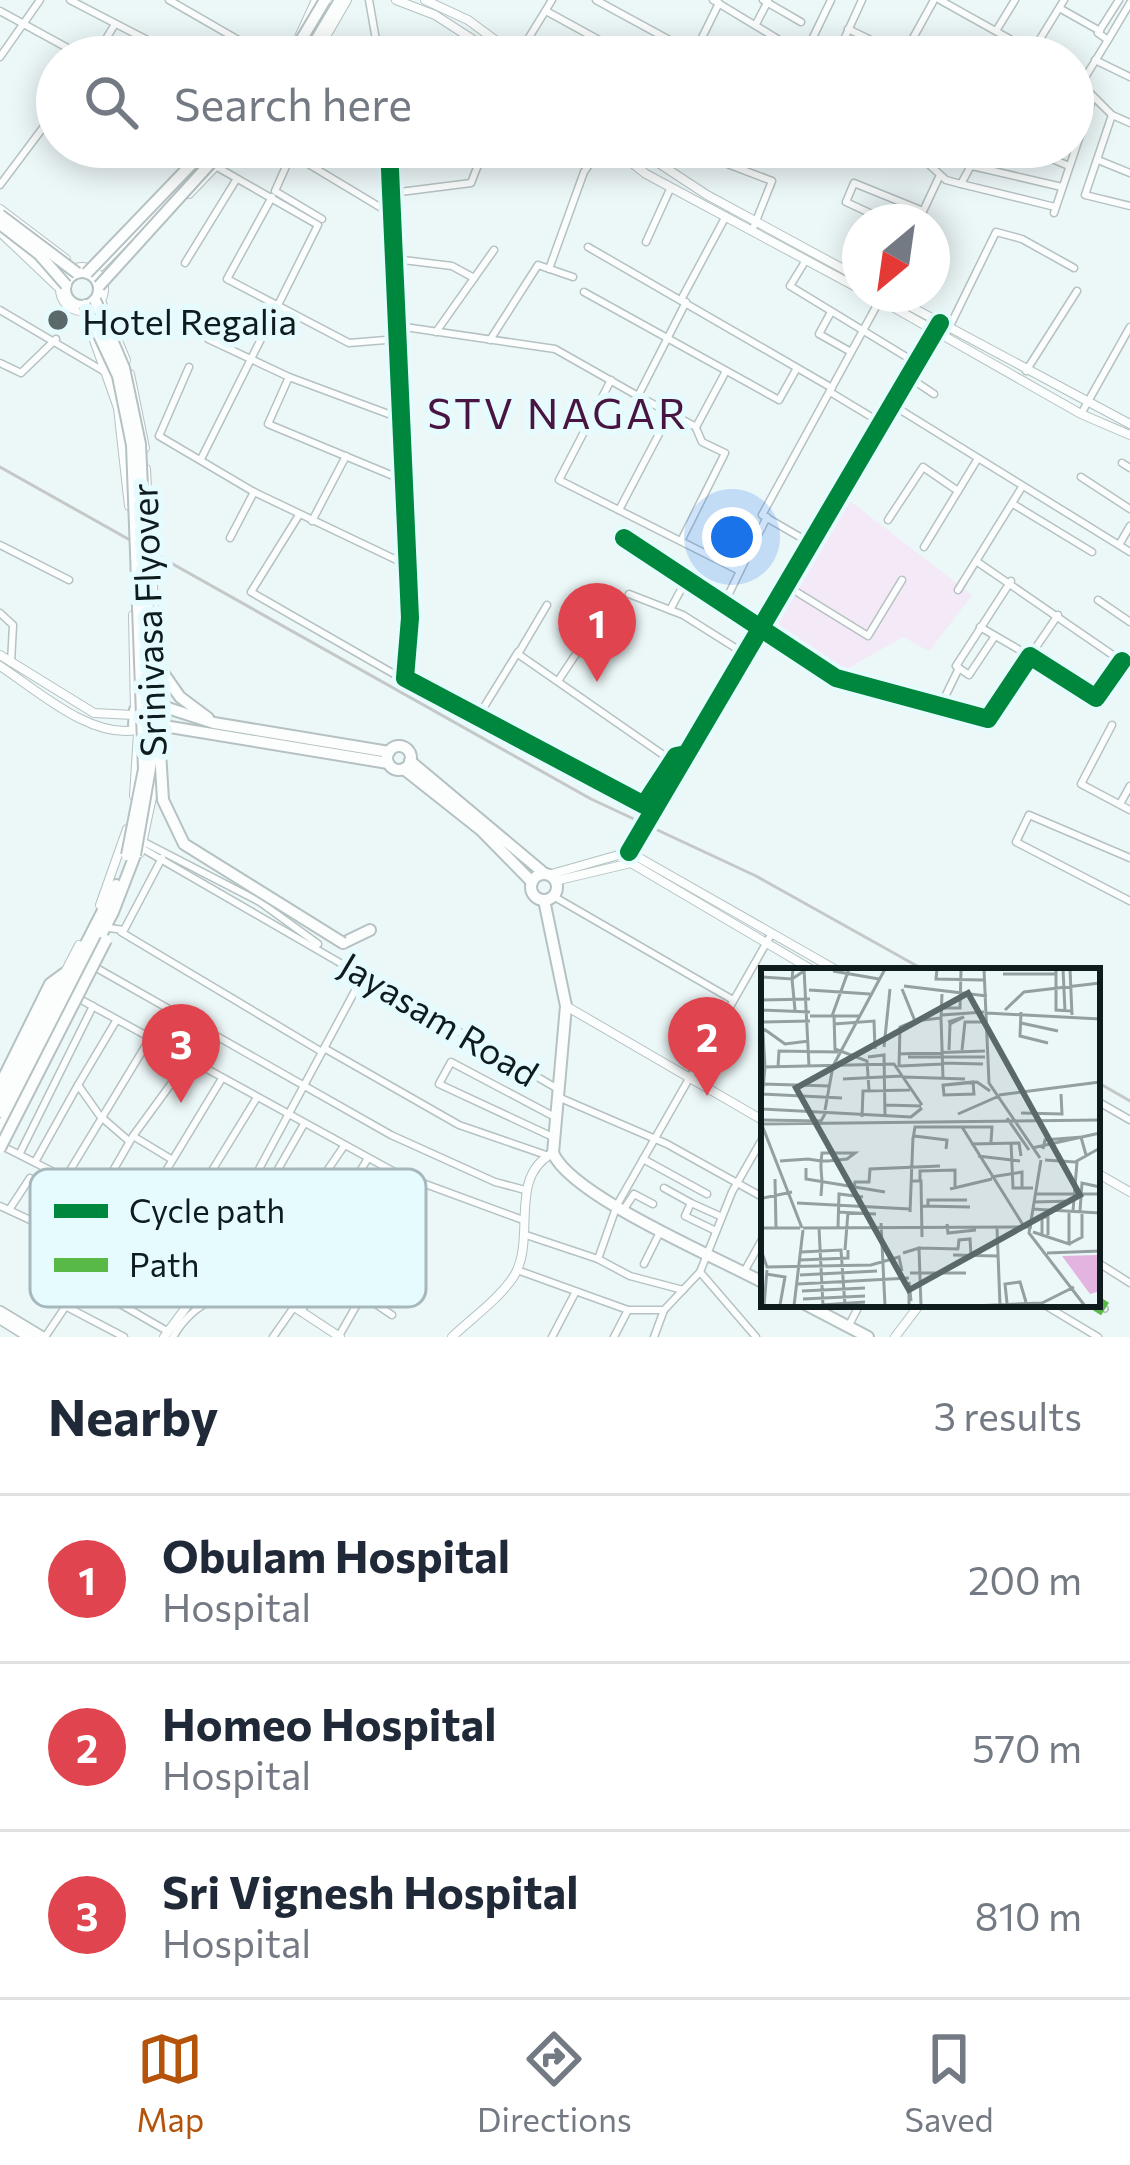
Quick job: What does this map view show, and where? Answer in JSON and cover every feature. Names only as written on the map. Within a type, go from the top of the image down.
[{"type":"main road","points":[[302,36],[321,0]]},
{"type":"main road","points":[[323,36],[344,0]]},
{"type":"main road","points":[[63,287],[190,168]]},
{"type":"main road","points":[[91,304],[101,284],[210,168]]},
{"type":"main road","points":[[0,212],[101,284]]},
{"type":"main road","name":"Srinivasa Flyover","points":[[0,228],[39,254],[70,300],[91,304]]},
{"type":"main road","name":"Srinivasa Flyover","points":[[0,1132],[103,931],[135,855],[153,772],[138,428],[124,368],[91,304]]},
{"type":"main road","name":"Srinivasa Flyover","points":[[0,1112],[116,884],[144,769],[132,445],[118,376],[91,304]]},
{"type":"main road","points":[[150,626],[159,634],[163,800],[174,832],[202,858],[343,943],[370,930]]},
{"type":"main road","points":[[157,664],[180,697],[214,723]]},
{"type":"main road","points":[[549,898],[533,894],[532,882],[407,765],[402,747],[389,757],[162,728],[152,735],[137,730],[134,712],[149,702],[214,723],[389,757],[407,765],[550,877]]},
{"type":"main road","points":[[161,708],[162,728]]},
{"type":"main road","points":[[532,882],[550,877]]},
{"type":"main road","points":[[550,877],[566,1006],[550,1154],[573,1180],[761,1280]]},
{"type":"main road","points":[[0,1146],[107,934]]},
{"type":"main road","points":[[0,1084],[50,984],[65,973]]},
{"type":"main road","points":[[811,1307],[868,1337]]},
{"type":"main road","points":[[0,1316],[44,1337]]},
{"type":"main road","points":[[0,1316],[29,1337]]},
{"type":"street","points":[[0,57],[40,0]]},
{"type":"street","points":[[70,0],[139,36]]},
{"type":"street","points":[[169,0],[232,36]]},
{"type":"street","points":[[369,0],[376,36]]},
{"type":"street","points":[[396,0],[435,15],[468,36]]},
{"type":"street","points":[[425,0],[490,36]]},
{"type":"street","points":[[531,36],[552,0]]},
{"type":"street","points":[[596,0],[663,36]]},
{"type":"street","points":[[814,36],[831,0]]},
{"type":"street","points":[[845,36],[862,0]]},
{"type":"street","points":[[996,32],[1015,0]]},
{"type":"street","points":[[1100,31],[1118,0]]},
{"type":"street","points":[[756,24],[767,1],[801,22]]},
{"type":"street","points":[[916,36],[942,1],[1002,36]]},
{"type":"street","points":[[702,36],[716,2],[774,36]]},
{"type":"street","points":[[1130,3],[1094,60],[1130,76]]},
{"type":"street","points":[[1043,36],[1063,4],[1108,40]]},
{"type":"street","points":[[0,11],[44,36]]},
{"type":"street","points":[[546,11],[592,36]]},
{"type":"street","points":[[1120,23],[1130,28]]},
{"type":"street","points":[[108,36],[115,24]]},
{"type":"street","points":[[848,29],[862,36]]},
{"type":"street","points":[[1094,98],[1112,115],[1130,123]]},
{"type":"street","points":[[1112,115],[1085,195],[1130,206]]},
{"type":"street","points":[[0,185],[36,137]]},
{"type":"street","points":[[1098,160],[1130,172]]},
{"type":"street","points":[[84,271],[196,168]]},
{"type":"street","points":[[101,284],[213,168]]},
{"type":"street","points":[[200,460],[318,225],[218,168]]},
{"type":"street","points":[[285,168],[275,190],[322,218]]},
{"type":"street","points":[[316,168],[393,215]]},
{"type":"street","points":[[390,168],[404,564],[410,618],[404,674]]},
{"type":"street","points":[[392,194],[470,184],[476,168]]},
{"type":"street","points":[[549,269],[587,168]]},
{"type":"street","points":[[643,168],[726,216],[842,269]]},
{"type":"street","points":[[666,168],[842,279]]},
{"type":"street","points":[[736,168],[772,182]]},
{"type":"street","points":[[754,226],[775,168]]},
{"type":"street","points":[[932,168],[961,184],[1054,210],[1068,168]]},
{"type":"street","points":[[961,184],[969,168]]},
{"type":"street","points":[[979,168],[1062,187]]},
{"type":"street","points":[[926,204],[940,175]]},
{"type":"street","points":[[184,263],[237,179]]},
{"type":"street","points":[[850,204],[846,202],[854,183],[906,204]]},
{"type":"street","points":[[646,242],[671,187]]},
{"type":"street","points":[[272,197],[227,279],[349,343],[398,339]]},
{"type":"street","points":[[638,396],[726,216]]},
{"type":"street","points":[[655,810],[943,329],[996,232],[1022,239],[1074,268]]},
{"type":"street","points":[[589,247],[883,424]]},
{"type":"street","points":[[436,332],[494,250]]},
{"type":"street","points":[[395,260],[452,266],[474,278]]},
{"type":"street","points":[[806,260],[790,286],[918,364]]},
{"type":"street","points":[[490,340],[538,265],[573,277]]},
{"type":"street","points":[[1026,371],[1076,291]]},
{"type":"street","points":[[584,292],[779,400],[796,368]]},
{"type":"street","points":[[5,664],[94,713],[134,712],[128,467],[91,304]]},
{"type":"street","points":[[91,304],[135,392],[161,708]]},
{"type":"street","points":[[0,310],[109,374]]},
{"type":"street","points":[[832,312],[819,334],[851,352]]},
{"type":"street","points":[[812,544],[762,514],[874,312]]},
{"type":"street","points":[[912,312],[1130,435]]},
{"type":"street","points":[[398,326],[555,349],[696,427],[702,442],[725,453],[681,542]]},
{"type":"street","points":[[1083,410],[1130,327]]},
{"type":"street","points":[[943,329],[1026,371],[1083,410],[1130,424]]},
{"type":"street","points":[[0,363],[21,373],[56,339]]},
{"type":"street","points":[[208,339],[250,362],[402,419]]},
{"type":"street","points":[[189,367],[157,433],[254,492],[404,564]]},
{"type":"street","points":[[696,427],[726,371]]},
{"type":"street","points":[[289,377],[268,424],[403,480]]},
{"type":"street","points":[[910,378],[934,394]]},
{"type":"street","points":[[611,380],[559,480],[740,572]]},
{"type":"street","points":[[894,406],[1130,551]]},
{"type":"street","points":[[619,510],[670,413]]},
{"type":"street","points":[[312,520],[346,456]]},
{"type":"street","points":[[923,547],[977,460]]},
{"type":"street","points":[[888,520],[922,467],[958,491]]},
{"type":"street","points":[[1081,477],[1130,509]]},
{"type":"street","points":[[958,590],[1022,487]]},
{"type":"street","points":[[230,538],[254,492]]},
{"type":"street","points":[[1012,503],[1092,552]]},
{"type":"street","points":[[300,514],[251,592],[394,674],[404,674],[644,805],[672,761],[686,754]]},
{"type":"street","points":[[723,607],[767,517]]},
{"type":"street","points":[[712,557],[734,519]]},
{"type":"street","points":[[1119,545],[1130,526]]},
{"type":"street","points":[[624,538],[843,682],[988,719],[1058,615]]},
{"type":"street","points":[[0,545],[69,580]]},
{"type":"street","points":[[976,561],[1130,667]]},
{"type":"street","points":[[787,586],[868,635],[902,580]]},
{"type":"street","points":[[941,704],[980,627],[1011,581]]},
{"type":"street","points":[[670,610],[686,582]]},
{"type":"street","points":[[629,594],[670,610],[745,654]]},
{"type":"street","points":[[1098,599],[1130,622]]},
{"type":"street","points":[[479,716],[547,605]]},
{"type":"street","points":[[558,681],[604,612]]},
{"type":"street","points":[[0,613],[13,625],[5,664]]},
{"type":"street","points":[[980,627],[1096,698],[1122,661]]},
{"type":"street","points":[[959,668],[969,675],[995,636]]},
{"type":"street","points":[[518,652],[672,761]]},
{"type":"street","points":[[0,655],[5,664],[88,720],[119,731],[137,730],[124,839],[103,900],[0,1098]]},
{"type":"street","points":[[1112,724],[1081,784],[1130,809]]},
{"type":"street","points":[[0,1132],[107,934],[142,844],[162,728]]},
{"type":"street","points":[[1120,804],[1130,786]]},
{"type":"street","points":[[1130,858],[1029,815],[1016,842],[1130,901]]},
{"type":"street","name":"Jayasam Road","points":[[124,839],[260,902],[320,947]]},
{"type":"street","name":"Jayasam Road","points":[[142,844],[559,1094],[761,1196]]},
{"type":"street","points":[[550,877],[634,848],[810,968]]},
{"type":"street","points":[[121,932],[162,856]]},
{"type":"street","points":[[550,877],[628,862],[832,968]]},
{"type":"street","points":[[549,898],[733,1000]]},
{"type":"street","points":[[107,934],[121,932],[459,1125],[550,1154],[525,1190],[526,1235],[517,1270],[452,1337]]},
{"type":"street","points":[[598,1258],[643,1159],[770,938]]},
{"type":"street","points":[[92,965],[438,1157],[525,1190]]},
{"type":"street","points":[[260,1169],[364,974]]},
{"type":"street","points":[[75,997],[389,1169]]},
{"type":"street","points":[[20,1154],[93,1006]]},
{"type":"street","points":[[566,1006],[761,1119]]},
{"type":"street","points":[[35,1162],[116,1020]]},
{"type":"street","points":[[66,1169],[149,1040]]},
{"type":"street","points":[[114,1169],[187,1062]]},
{"type":"street","points":[[555,1138],[439,1084],[451,1062],[556,1118]]},
{"type":"street","points":[[165,1169],[221,1080]]},
{"type":"street","points":[[78,1085],[100,1116],[131,1139],[171,1159]]},
{"type":"street","points":[[213,1169],[256,1099]]},
{"type":"street","points":[[1100,1103],[1130,1120]]},
{"type":"street","points":[[279,1169],[304,1124]]},
{"type":"street","points":[[654,1337],[664,1310],[700,1272],[736,1184],[761,1141]]},
{"type":"street","points":[[0,1146],[48,1169]]},
{"type":"street","points":[[328,1169],[344,1146]]},
{"type":"street","points":[[361,1169],[368,1158]]},
{"type":"street","points":[[643,1159],[706,1194]]},
{"type":"street","points":[[1100,1175],[1130,1192]]},
{"type":"street","points":[[4,1208],[30,1178]]},
{"type":"street","points":[[426,1184],[523,1220]]},
{"type":"street","points":[[664,1189],[722,1216]]},
{"type":"street","points":[[621,1207],[634,1194],[653,1204]]},
{"type":"street","points":[[691,1203],[685,1216],[716,1231]]},
{"type":"street","points":[[644,1264],[662,1228]]},
{"type":"street","points":[[526,1235],[598,1258],[630,1276],[683,1290]]},
{"type":"street","points":[[744,1272],[761,1241]]},
{"type":"street","points":[[1100,1264],[1130,1283]]},
{"type":"street","points":[[517,1270],[574,1295],[628,1310],[664,1310]]},
{"type":"street","points":[[700,1272],[752,1335]]},
{"type":"street","points":[[552,1337],[574,1295]]},
{"type":"street","points":[[1100,1306],[1106,1309]]},
{"type":"street","points":[[123,1307],[168,1335]]},
{"type":"street","points":[[168,1335],[185,1307]]},
{"type":"street","points":[[168,1335],[198,1307]]},
{"type":"street","points":[[294,1307],[340,1337],[356,1307]]},
{"type":"street","points":[[380,1307],[392,1315]]},
{"type":"street","points":[[848,1327],[858,1307]]},
{"type":"street","points":[[895,1337],[918,1307]]},
{"type":"street","points":[[1047,1307],[1098,1337]]},
{"type":"street","points":[[44,1337],[68,1308],[124,1337]]},
{"type":"street","points":[[272,1337],[297,1309]]},
{"type":"street","points":[[614,1337],[628,1310]]},
{"type":"shaded area","points":[[846,498],[972,595],[929,651],[903,637],[843,671],[768,626]]},
{"type":"tunnel","points":[[639,845],[655,810]]},
{"type":"tunnel","points":[[635,842],[654,811]]},
{"type":"railway","points":[[0,467],[591,799],[756,876],[921,968]]},
{"type":"railway","points":[[1100,1084],[1130,1101]]},
{"type":"marked path","points":[[1100,1306],[1105,1309]]},
{"type":"cycle path","points":[[390,168],[410,618],[405,678],[644,805],[676,756],[686,754]]},
{"type":"cycle path","points":[[629,852],[940,323]]},
{"type":"cycle path","points":[[624,538],[836,678],[988,719],[1030,656],[1096,698],[1122,661]]},
{"type":"place","name":"Hotel Regalia","points":[[58,320]]},
{"type":"place","name":"Obulam Hospital","points":[[597,682]]},
{"type":"place","name":"Homeo Hospital","points":[[707,1096]]},
{"type":"place","name":"Sri Vignesh Hospital","points":[[181,1103]]},
{"type":"district","name":"STV NAGAR","points":[[558,412]]}]
